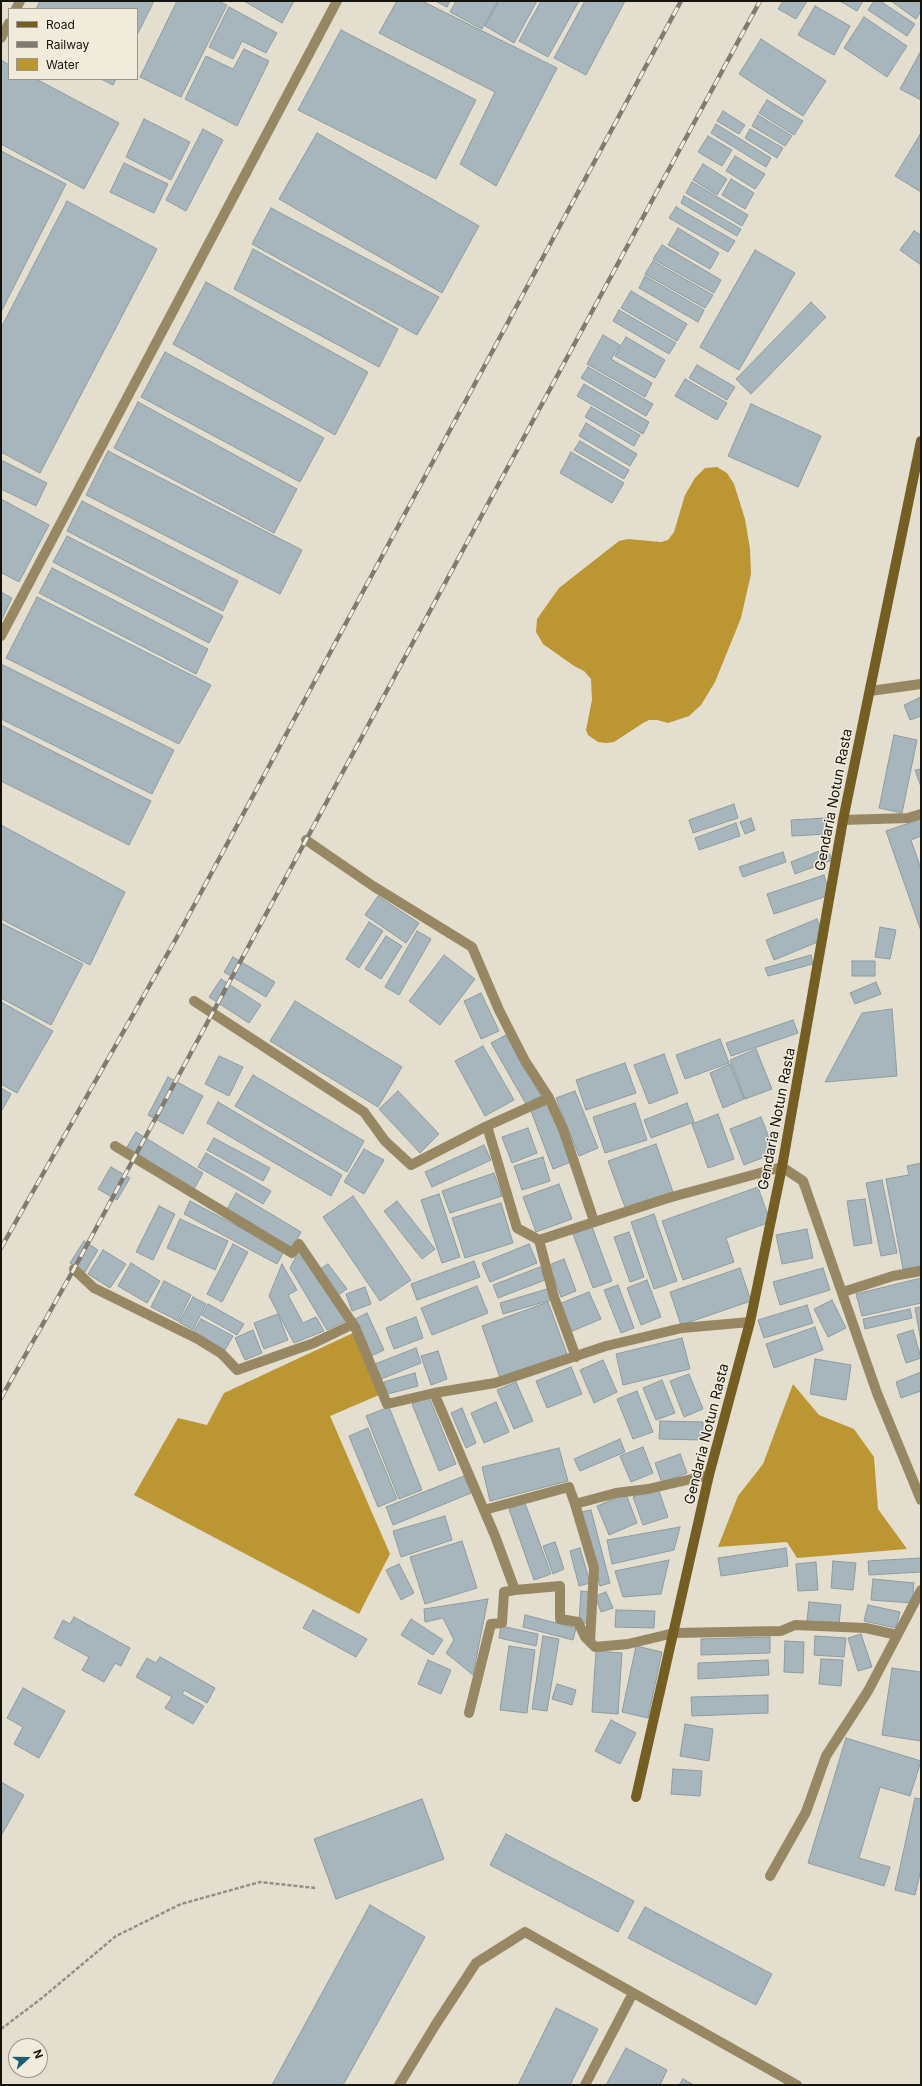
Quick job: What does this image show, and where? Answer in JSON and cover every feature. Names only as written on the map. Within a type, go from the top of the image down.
[{"type":"main road","name":"Gendaria Notun Rasta","points":[[636,1798],[709,1475],[750,1322],[782,1167],[843,820],[921,441]]},
{"type":"street","points":[[1,636],[337,1]]},
{"type":"street","points":[[1,38],[8,25]]},
{"type":"street","points":[[870,691],[921,684]]},
{"type":"street","points":[[843,820],[908,818],[921,814]]},
{"type":"street","points":[[306,840],[373,886],[472,947],[515,1041],[550,1098],[563,1129],[594,1221]]},
{"type":"street","points":[[194,1001],[364,1112],[385,1141],[411,1165],[487,1126],[550,1098]]},
{"type":"street","points":[[487,1126],[517,1228],[539,1240],[554,1297],[576,1357]]},
{"type":"street","points":[[115,1146],[292,1253],[299,1244],[353,1324],[387,1404],[434,1392],[495,1383],[606,1346],[682,1328],[750,1322]]},
{"type":"street","points":[[539,1240],[668,1198],[782,1167],[803,1181],[877,1393],[921,1500]]},
{"type":"street","points":[[74,1269],[94,1288],[216,1350],[222,1354],[237,1370],[314,1343],[353,1324]]},
{"type":"street","points":[[843,1292],[893,1276],[921,1271]]},
{"type":"street","points":[[434,1392],[484,1510],[515,1590]]},
{"type":"street","points":[[575,1504],[616,1493],[648,1489],[709,1475]]},
{"type":"street","points":[[484,1510],[569,1487],[594,1568],[590,1642]]},
{"type":"street","points":[[470,1713],[491,1624],[502,1623],[504,1592],[560,1586],[560,1619],[578,1622],[585,1638],[595,1647],[628,1644],[674,1633],[781,1631],[795,1625],[866,1628],[897,1635]]},
{"type":"street","points":[[770,1876],[806,1812],[826,1756],[868,1691],[921,1591]]},
{"type":"street","points":[[400,2085],[436,2024],[476,1962],[525,1932],[797,2085]]},
{"type":"street","points":[[585,2085],[633,1993]]},
{"type":"path","points":[[1,2029],[42,1998],[116,1936],[181,1904],[260,1882],[315,1888]]},
{"type":"water","points":[[717,467],[727,473],[734,484],[745,519],[750,549],[751,574],[741,618],[715,682],[701,705],[689,716],[668,723],[657,720],[649,720],[614,742],[598,742],[588,735],[586,730],[592,700],[591,679],[584,671],[574,666],[543,644],[536,632],[537,619],[559,588],[619,541],[628,539],[661,542],[668,540],[674,532],[685,495],[695,478],[705,468]]},
{"type":"water","points":[[353,1333],[379,1395],[330,1416],[390,1554],[359,1614],[134,1495],[178,1418],[207,1425],[224,1393]]},
{"type":"water","points":[[793,1384],[819,1415],[854,1429],[874,1457],[878,1509],[907,1549],[797,1558],[787,1542],[718,1547],[738,1496],[763,1464]]},
{"type":"building","points":[[40,1],[154,1],[138,33],[138,8],[36,8]]},
{"type":"building","points":[[177,1],[218,1],[227,5],[181,97],[140,77]]},
{"type":"building","points":[[244,1],[294,1],[282,23]]},
{"type":"building","points":[[397,1],[422,1],[557,68],[496,186],[460,164],[495,92],[379,33]]},
{"type":"building","points":[[435,1],[450,1],[447,7]]},
{"type":"building","points":[[456,1],[498,1],[482,29],[450,12]]},
{"type":"building","points":[[499,1],[537,1],[514,43],[485,26]]},
{"type":"building","points":[[541,1],[579,1],[548,57],[519,41]]},
{"type":"building","points":[[585,1],[625,1],[586,75],[554,58]]},
{"type":"building","points":[[783,1],[807,1],[796,19],[778,9]]},
{"type":"building","points":[[840,1],[863,1],[857,11]]},
{"type":"building","points":[[874,1],[880,1],[915,24],[907,36],[868,10]]},
{"type":"building","points":[[891,1],[920,1],[921,11],[916,19]]},
{"type":"building","points":[[815,6],[850,26],[834,55],[798,35]]},
{"type":"building","points":[[229,7],[277,33],[266,53],[242,41],[233,59],[209,47]]},
{"type":"building","points":[[864,17],[907,46],[887,77],[844,48]]},
{"type":"building","points":[[341,30],[476,100],[436,179],[298,110]]},
{"type":"building","points":[[761,39],[826,81],[803,116],[739,74]]},
{"type":"building","points":[[244,49],[269,61],[237,126],[185,99],[206,56],[233,69]]},
{"type":"building","points":[[921,51],[921,100],[900,89]]},
{"type":"building","points":[[1,60],[8,64],[8,80],[38,80],[119,123],[84,189],[1,144]]},
{"type":"building","points":[[103,80],[116,80],[113,85]]},
{"type":"building","points":[[767,100],[803,121],[794,135],[759,113]]},
{"type":"building","points":[[723,111],[745,125],[739,134],[717,121]]},
{"type":"building","points":[[758,115],[792,136],[785,146],[752,126]]},
{"type":"building","points":[[144,119],[190,142],[171,180],[126,157]]},
{"type":"building","points":[[716,124],[771,158],[766,167],[711,133]]},
{"type":"building","points":[[203,129],[223,140],[186,211],[166,200]]},
{"type":"building","points":[[750,129],[783,148],[777,158],[745,138]]},
{"type":"building","points":[[317,133],[479,226],[442,293],[279,199]]},
{"type":"building","points":[[921,133],[921,192],[895,176]]},
{"type":"building","points":[[708,136],[732,150],[722,166],[698,152]]},
{"type":"building","points":[[1,151],[66,184],[1,312]]},
{"type":"building","points":[[735,156],[765,174],[755,189],[726,171]]},
{"type":"building","points":[[124,163],[168,184],[154,213],[110,192]]},
{"type":"building","points":[[703,164],[727,179],[717,195],[693,180]]},
{"type":"building","points":[[731,179],[754,193],[745,209],[722,195]]},
{"type":"building","points":[[692,182],[748,215],[742,226],[686,193]]},
{"type":"building","points":[[684,196],[741,229],[737,236],[681,203]]},
{"type":"building","points":[[67,201],[157,249],[40,473],[1,452],[1,328]]},
{"type":"building","points":[[676,207],[735,241],[728,252],[669,218]]},
{"type":"building","points":[[271,208],[439,297],[417,335],[252,244]]},
{"type":"building","points":[[678,228],[719,253],[710,269],[668,245]]},
{"type":"building","points":[[914,231],[921,235],[921,265],[900,250]]},
{"type":"building","points":[[662,245],[721,280],[714,293],[653,259]]},
{"type":"building","points":[[253,249],[398,329],[379,367],[234,289]]},
{"type":"building","points":[[755,250],[795,273],[739,370],[700,347]]},
{"type":"building","points":[[653,261],[713,295],[705,308],[645,274]]},
{"type":"building","points":[[645,276],[704,310],[698,322],[639,288]]},
{"type":"building","points":[[206,282],[368,372],[335,435],[173,344]]},
{"type":"building","points":[[631,291],[687,324],[677,341],[621,308]]},
{"type":"building","points":[[811,302],[826,317],[751,394],[736,379]]},
{"type":"building","points":[[619,310],[676,343],[669,354],[613,321]]},
{"type":"building","points":[[603,335],[620,345],[611,359],[652,383],[645,397],[587,364]]},
{"type":"building","points":[[626,337],[665,360],[655,378],[615,356]]},
{"type":"building","points":[[165,352],[324,438],[300,482],[141,397]]},
{"type":"building","points":[[697,365],[735,387],[727,400],[689,378]]},
{"type":"building","points":[[588,367],[653,404],[646,416],[581,378]]},
{"type":"building","points":[[685,379],[727,403],[717,420],[675,396]]},
{"type":"building","points":[[584,384],[649,422],[643,434],[577,396]]},
{"type":"building","points":[[138,402],[297,489],[274,533],[114,448]]},
{"type":"building","points":[[751,404],[821,436],[798,487],[728,456]]},
{"type":"building","points":[[591,407],[640,435],[634,446],[585,417]]},
{"type":"building","points":[[586,423],[637,454],[630,466],[579,436]]},
{"type":"building","points":[[580,441],[629,470],[624,479],[574,450]]},
{"type":"building","points":[[108,451],[302,550],[280,594],[86,495]]},
{"type":"building","points":[[571,452],[624,483],[612,503],[560,473]]},
{"type":"building","points":[[1,460],[47,483],[36,506],[1,489]]},
{"type":"building","points":[[1,499],[49,525],[19,582],[2,573],[1,575]]},
{"type":"building","points":[[82,501],[238,581],[223,611],[67,531]]},
{"type":"building","points":[[67,536],[223,616],[209,643],[53,562]]},
{"type":"building","points":[[52,568],[208,649],[196,674],[39,593]]},
{"type":"building","points":[[1,592],[12,598],[1,621]]},
{"type":"building","points":[[37,597],[211,685],[179,744],[6,658]]},
{"type":"building","points":[[1,664],[174,750],[152,794],[1,719]]},
{"type":"building","points":[[921,697],[921,716],[910,720],[904,705]]},
{"type":"building","points":[[1,725],[151,801],[129,845],[1,781]]},
{"type":"building","points":[[894,735],[917,740],[902,813],[879,808]]},
{"type":"building","points":[[921,769],[921,787],[915,770]]},
{"type":"building","points":[[734,804],[738,818],[693,833],[689,820]]},
{"type":"building","points":[[751,818],[755,830],[745,834],[740,822]]},
{"type":"building","points":[[826,818],[827,834],[792,836],[791,820]]},
{"type":"building","points":[[921,819],[921,836],[911,840],[921,869],[921,931],[886,831]]},
{"type":"building","points":[[736,823],[740,836],[699,850],[695,838]]},
{"type":"building","points":[[1,825],[125,892],[90,965],[1,919]]},
{"type":"building","points":[[827,848],[832,860],[795,874],[791,862]]},
{"type":"building","points":[[783,852],[786,862],[743,877],[739,867]]},
{"type":"building","points":[[824,875],[830,895],[774,914],[767,894]]},
{"type":"building","points":[[378,896],[419,923],[406,943],[365,915]]},
{"type":"building","points":[[817,919],[825,939],[774,960],[766,940]]},
{"type":"building","points":[[369,922],[383,931],[359,968],[346,959]]},
{"type":"building","points":[[1,923],[83,964],[51,1025],[1,998]]},
{"type":"building","points":[[880,927],[896,930],[890,959],[875,957]]},
{"type":"building","points":[[417,931],[431,939],[399,995],[385,987]]},
{"type":"building","points":[[386,936],[402,946],[381,979],[365,969]]},
{"type":"building","points":[[444,955],[475,979],[440,1025],[409,1001]]},
{"type":"building","points":[[811,955],[813,964],[768,976],[765,968]]},
{"type":"building","points":[[233,957],[275,982],[266,997],[224,972]]},
{"type":"building","points":[[852,961],[875,961],[875,976],[852,976]]},
{"type":"building","points":[[221,979],[261,1005],[249,1023],[209,997]]},
{"type":"building","points":[[876,982],[881,994],[855,1004],[850,993]]},
{"type":"building","points":[[481,993],[499,1031],[481,1039],[464,1001]]},
{"type":"building","points":[[295,1001],[402,1067],[378,1107],[270,1041]]},
{"type":"building","points":[[1,1002],[53,1031],[17,1093],[1,1084]]},
{"type":"building","points":[[892,1009],[897,1076],[825,1082],[862,1013]]},
{"type":"building","points":[[793,1020],[798,1033],[731,1056],[726,1043]]},
{"type":"building","points":[[506,1035],[541,1096],[526,1104],[491,1043]]},
{"type":"building","points":[[720,1039],[729,1063],[685,1079],[676,1055]]},
{"type":"building","points":[[483,1046],[514,1100],[485,1116],[455,1061]]},
{"type":"building","points":[[756,1049],[772,1089],[745,1099],[730,1060]]},
{"type":"building","points":[[664,1054],[678,1093],[649,1104],[634,1065]]},
{"type":"building","points":[[219,1056],[243,1067],[229,1096],[205,1084]]},
{"type":"building","points":[[625,1063],[636,1093],[586,1110],[576,1080]]},
{"type":"building","points":[[730,1064],[744,1099],[723,1108],[710,1073]]},
{"type":"building","points":[[253,1075],[364,1141],[347,1172],[235,1106]]},
{"type":"building","points":[[168,1077],[203,1096],[183,1134],[148,1115]]},
{"type":"building","points":[[1,1088],[11,1094],[1,1112]]},
{"type":"building","points":[[398,1091],[439,1134],[420,1153],[379,1109]]},
{"type":"building","points":[[575,1091],[598,1148],[579,1156],[556,1098]]},
{"type":"building","points":[[218,1102],[342,1175],[331,1196],[207,1123]]},
{"type":"building","points":[[635,1103],[647,1140],[605,1153],[593,1117]]},
{"type":"building","points":[[687,1103],[694,1122],[651,1138],[644,1120]]},
{"type":"building","points":[[548,1104],[571,1162],[553,1169],[531,1111]]},
{"type":"building","points":[[718,1114],[734,1159],[708,1168],[692,1124]]},
{"type":"building","points":[[761,1117],[775,1153],[744,1165],[730,1129]]},
{"type":"building","points":[[528,1128],[537,1153],[512,1163],[502,1137]]},
{"type":"building","points":[[136,1132],[203,1173],[194,1189],[127,1147]]},
{"type":"building","points":[[214,1138],[270,1168],[263,1181],[207,1150]]},
{"type":"building","points":[[656,1144],[673,1192],[626,1210],[608,1161]]},
{"type":"building","points":[[484,1145],[491,1160],[432,1187],[425,1172]]},
{"type":"building","points":[[364,1149],[384,1160],[364,1194],[344,1182]]},
{"type":"building","points":[[206,1153],[271,1191],[263,1204],[198,1167]]},
{"type":"building","points":[[543,1157],[550,1181],[522,1190],[514,1166]]},
{"type":"building","points":[[921,1163],[921,1266],[903,1269],[886,1179],[909,1175],[907,1166]]},
{"type":"building","points":[[111,1167],[130,1178],[117,1200],[98,1189]]},
{"type":"building","points":[[494,1173],[502,1196],[450,1213],[442,1191]]},
{"type":"building","points":[[882,1180],[897,1253],[881,1256],[866,1183]]},
{"type":"building","points":[[559,1184],[572,1219],[536,1232],[523,1197]]},
{"type":"building","points":[[758,1187],[770,1222],[726,1238],[734,1262],[683,1280],[662,1221]]},
{"type":"building","points":[[236,1193],[301,1232],[292,1248],[227,1209]]},
{"type":"building","points":[[439,1194],[460,1257],[442,1263],[421,1200]]},
{"type":"building","points":[[353,1196],[411,1280],[380,1301],[323,1217]]},
{"type":"building","points":[[865,1199],[872,1243],[854,1246],[847,1201]]},
{"type":"building","points":[[190,1201],[284,1251],[277,1264],[184,1214]]},
{"type":"building","points":[[397,1201],[435,1249],[422,1259],[384,1211]]},
{"type":"building","points":[[501,1203],[513,1243],[465,1258],[452,1218]]},
{"type":"building","points":[[159,1206],[175,1214],[153,1260],[136,1252]]},
{"type":"building","points":[[654,1214],[677,1281],[654,1289],[631,1222]]},
{"type":"building","points":[[180,1219],[228,1241],[215,1270],[167,1248]]},
{"type":"building","points":[[592,1227],[612,1281],[593,1288],[573,1234]]},
{"type":"building","points":[[807,1229],[813,1258],[782,1264],[776,1235]]},
{"type":"building","points":[[629,1232],[644,1277],[630,1282],[614,1237]]},
{"type":"building","points":[[84,1241],[98,1250],[85,1272],[70,1263]]},
{"type":"building","points":[[233,1244],[248,1252],[222,1302],[207,1294]]},
{"type":"building","points":[[529,1244],[537,1263],[490,1282],[482,1263]]},
{"type":"building","points":[[300,1249],[347,1320],[327,1330],[290,1268]]},
{"type":"building","points":[[103,1250],[126,1264],[110,1288],[88,1274]]},
{"type":"building","points":[[564,1259],[576,1291],[561,1297],[549,1265]]},
{"type":"building","points":[[474,1261],[480,1277],[417,1300],[411,1284]]},
{"type":"building","points":[[131,1263],[160,1281],[147,1303],[118,1286]]},
{"type":"building","points":[[282,1264],[297,1290],[288,1295],[303,1323],[316,1317],[324,1331],[294,1343],[269,1296]]},
{"type":"building","points":[[328,1264],[347,1289],[338,1295],[320,1269]]},
{"type":"building","points":[[540,1267],[545,1280],[498,1298],[493,1285]]},
{"type":"building","points":[[740,1268],[751,1301],[681,1325],[670,1292]]},
{"type":"building","points":[[823,1268],[830,1290],[780,1305],[773,1282]]},
{"type":"building","points":[[921,1278],[921,1303],[862,1316],[856,1294]]},
{"type":"building","points":[[647,1280],[661,1317],[641,1325],[627,1288]]},
{"type":"building","points":[[164,1281],[191,1295],[178,1321],[151,1307]]},
{"type":"building","points":[[618,1285],[634,1328],[621,1333],[604,1290]]},
{"type":"building","points":[[477,1286],[488,1313],[432,1335],[421,1308]]},
{"type":"building","points":[[365,1287],[371,1304],[352,1311],[346,1294]]},
{"type":"building","points":[[547,1289],[551,1300],[503,1314],[500,1303]]},
{"type":"building","points":[[589,1292],[601,1319],[570,1332],[559,1304]]},
{"type":"building","points":[[193,1297],[206,1304],[193,1330],[179,1322]]},
{"type":"building","points":[[832,1300],[846,1328],[828,1337],[814,1309]]},
{"type":"building","points":[[548,1302],[567,1354],[500,1378],[482,1326]]},
{"type":"building","points":[[208,1304],[244,1324],[237,1335],[202,1315]]},
{"type":"building","points":[[807,1305],[813,1323],[764,1338],[758,1320]]},
{"type":"building","points":[[921,1307],[921,1342],[915,1308]]},
{"type":"building","points":[[910,1309],[912,1318],[865,1329],[863,1319]]},
{"type":"building","points":[[367,1313],[384,1350],[371,1356],[355,1319]]},
{"type":"building","points":[[278,1314],[288,1340],[264,1349],[254,1323]]},
{"type":"building","points":[[416,1317],[423,1338],[394,1349],[386,1328]]},
{"type":"building","points":[[201,1319],[233,1336],[225,1350],[193,1333]]},
{"type":"building","points":[[815,1327],[823,1350],[774,1368],[766,1344]]},
{"type":"building","points":[[253,1330],[262,1353],[245,1360],[235,1338]]},
{"type":"building","points":[[913,1330],[921,1358],[906,1363],[897,1335]]},
{"type":"building","points":[[682,1338],[690,1369],[623,1385],[616,1354]]},
{"type":"building","points":[[416,1348],[421,1363],[381,1379],[375,1364]]},
{"type":"building","points":[[438,1351],[447,1379],[431,1385],[421,1356]]},
{"type":"building","points":[[815,1359],[851,1365],[846,1400],[810,1394]]},
{"type":"building","points":[[603,1360],[617,1392],[594,1403],[580,1370]]},
{"type":"building","points":[[571,1367],[582,1394],[547,1408],[536,1381]]},
{"type":"building","points":[[921,1372],[921,1391],[901,1398],[896,1382]]},
{"type":"building","points":[[415,1373],[418,1386],[388,1394],[384,1382]]},
{"type":"building","points":[[689,1374],[703,1409],[684,1417],[670,1381]]},
{"type":"building","points":[[662,1380],[675,1413],[656,1420],[643,1388]]},
{"type":"building","points":[[516,1382],[533,1421],[514,1429],[497,1390]]},
{"type":"building","points":[[637,1391],[653,1432],[633,1439],[617,1399]]},
{"type":"building","points":[[429,1397],[456,1464],[439,1471],[412,1404]]},
{"type":"building","points":[[496,1402],[509,1432],[484,1443],[471,1413]]},
{"type":"building","points":[[389,1407],[422,1490],[399,1499],[366,1416]]},
{"type":"building","points":[[462,1408],[476,1443],[466,1448],[451,1413]]},
{"type":"building","points":[[660,1421],[703,1422],[703,1440],[659,1439]]},
{"type":"building","points":[[368,1428],[397,1499],[378,1507],[349,1436]]},
{"type":"building","points":[[620,1439],[625,1452],[580,1471],[574,1459]]},
{"type":"building","points":[[643,1447],[653,1473],[631,1482],[620,1456]]},
{"type":"building","points":[[559,1448],[568,1481],[490,1501],[482,1467]]},
{"type":"building","points":[[680,1454],[687,1473],[662,1483],[655,1463]]},
{"type":"building","points":[[464,1476],[471,1493],[393,1525],[386,1507]]},
{"type":"building","points":[[658,1488],[668,1517],[643,1525],[633,1497]]},
{"type":"building","points":[[626,1494],[637,1523],[609,1535],[597,1506]]},
{"type":"building","points":[[525,1503],[551,1574],[534,1580],[509,1509]]},
{"type":"building","points":[[591,1510],[610,1583],[600,1586],[581,1512]]},
{"type":"building","points":[[445,1516],[452,1540],[401,1557],[393,1531]]},
{"type":"building","points":[[680,1527],[674,1550],[612,1564],[607,1540]]},
{"type":"building","points":[[462,1541],[477,1588],[425,1604],[410,1557]]},
{"type":"building","points":[[555,1542],[564,1569],[553,1574],[543,1546]]},
{"type":"building","points":[[580,1548],[590,1583],[579,1586],[570,1551]]},
{"type":"building","points":[[786,1548],[788,1566],[721,1576],[718,1558]]},
{"type":"building","points":[[921,1558],[921,1572],[869,1575],[868,1561]]},
{"type":"building","points":[[669,1560],[661,1594],[623,1597],[615,1571]]},
{"type":"building","points":[[833,1561],[856,1563],[853,1590],[831,1588]]},
{"type":"building","points":[[816,1562],[818,1590],[798,1591],[796,1564]]},
{"type":"building","points":[[399,1564],[414,1593],[401,1600],[386,1570]]},
{"type":"building","points":[[873,1579],[914,1583],[912,1603],[871,1600]]},
{"type":"building","points":[[581,1591],[589,1592],[587,1623],[579,1623]]},
{"type":"building","points":[[606,1592],[613,1608],[601,1612],[595,1596]]},
{"type":"building","points":[[488,1599],[473,1675],[446,1653],[454,1640],[443,1618],[425,1622],[424,1609]]},
{"type":"building","points":[[809,1602],[841,1605],[839,1624],[807,1621]]},
{"type":"building","points":[[868,1605],[900,1612],[896,1628],[864,1621]]},
{"type":"building","points":[[313,1610],[367,1639],[356,1657],[303,1628]]},
{"type":"building","points":[[616,1610],[655,1611],[654,1628],[615,1627]]},
{"type":"building","points":[[525,1615],[576,1628],[573,1640],[523,1627]]},
{"type":"building","points":[[74,1617],[130,1648],[121,1666],[115,1663],[104,1682],[82,1670],[89,1657],[54,1638],[63,1620],[70,1624]]},
{"type":"building","points":[[411,1619],[443,1640],[433,1655],[401,1635]]},
{"type":"building","points":[[501,1626],[538,1634],[536,1646],[499,1638]]},
{"type":"building","points":[[861,1634],[872,1667],[858,1671],[848,1638]]},
{"type":"building","points":[[543,1636],[559,1639],[547,1711],[532,1709]]},
{"type":"building","points":[[815,1636],[846,1638],[844,1657],[814,1655]]},
{"type":"building","points":[[770,1637],[770,1653],[701,1655],[701,1639]]},
{"type":"building","points":[[785,1641],[804,1642],[803,1673],[784,1672]]},
{"type":"building","points":[[509,1646],[535,1650],[527,1713],[500,1710]]},
{"type":"building","points":[[636,1646],[662,1652],[648,1718],[622,1712]]},
{"type":"building","points":[[596,1651],[622,1653],[618,1714],[592,1712]]},
{"type":"building","points":[[160,1657],[215,1688],[207,1703],[184,1690],[182,1694],[204,1706],[193,1724],[165,1708],[172,1697],[136,1677],[147,1658],[156,1663]]},
{"type":"building","points":[[821,1659],[843,1660],[841,1686],[819,1684]]},
{"type":"building","points":[[428,1660],[451,1670],[441,1694],[418,1684]]},
{"type":"building","points":[[768,1660],[769,1675],[698,1679],[698,1663]]},
{"type":"building","points":[[892,1668],[921,1672],[921,1741],[882,1735]]},
{"type":"building","points":[[557,1684],[576,1690],[572,1705],[552,1699]]},
{"type":"building","points":[[23,1688],[65,1711],[39,1758],[14,1744],[23,1727],[7,1718]]},
{"type":"building","points":[[768,1695],[768,1713],[692,1716],[691,1697]]},
{"type":"building","points":[[611,1720],[636,1733],[620,1764],[595,1751]]},
{"type":"building","points":[[685,1724],[713,1729],[709,1761],[680,1756]]},
{"type":"building","points":[[846,1738],[921,1761],[910,1796],[880,1787],[859,1858],[890,1867],[884,1886],[808,1863]]},
{"type":"building","points":[[673,1769],[702,1771],[700,1796],[671,1794]]},
{"type":"building","points":[[1,1782],[24,1795],[1,1836]]},
{"type":"building","points":[[915,1798],[921,1799],[921,1869],[915,1895],[895,1890]]},
{"type":"building","points":[[422,1799],[444,1859],[336,1899],[314,1839]]},
{"type":"building","points":[[506,1834],[634,1901],[618,1932],[490,1865]]},
{"type":"building","points":[[370,1905],[425,1937],[343,2085],[272,2085]]},
{"type":"building","points":[[645,1907],[772,1974],[756,2005],[628,1938]]},
{"type":"building","points":[[556,2008],[598,2029],[570,2085],[518,2085]]},
{"type":"building","points":[[626,2048],[667,2070],[660,2085],[606,2085]]},
{"type":"building","points":[[683,2079],[694,2085],[679,2085]]},
{"type":"railway","points":[[1,1248],[177,937],[681,1]]},
{"type":"railway","points":[[1,1398],[74,1269],[760,1]]}]
